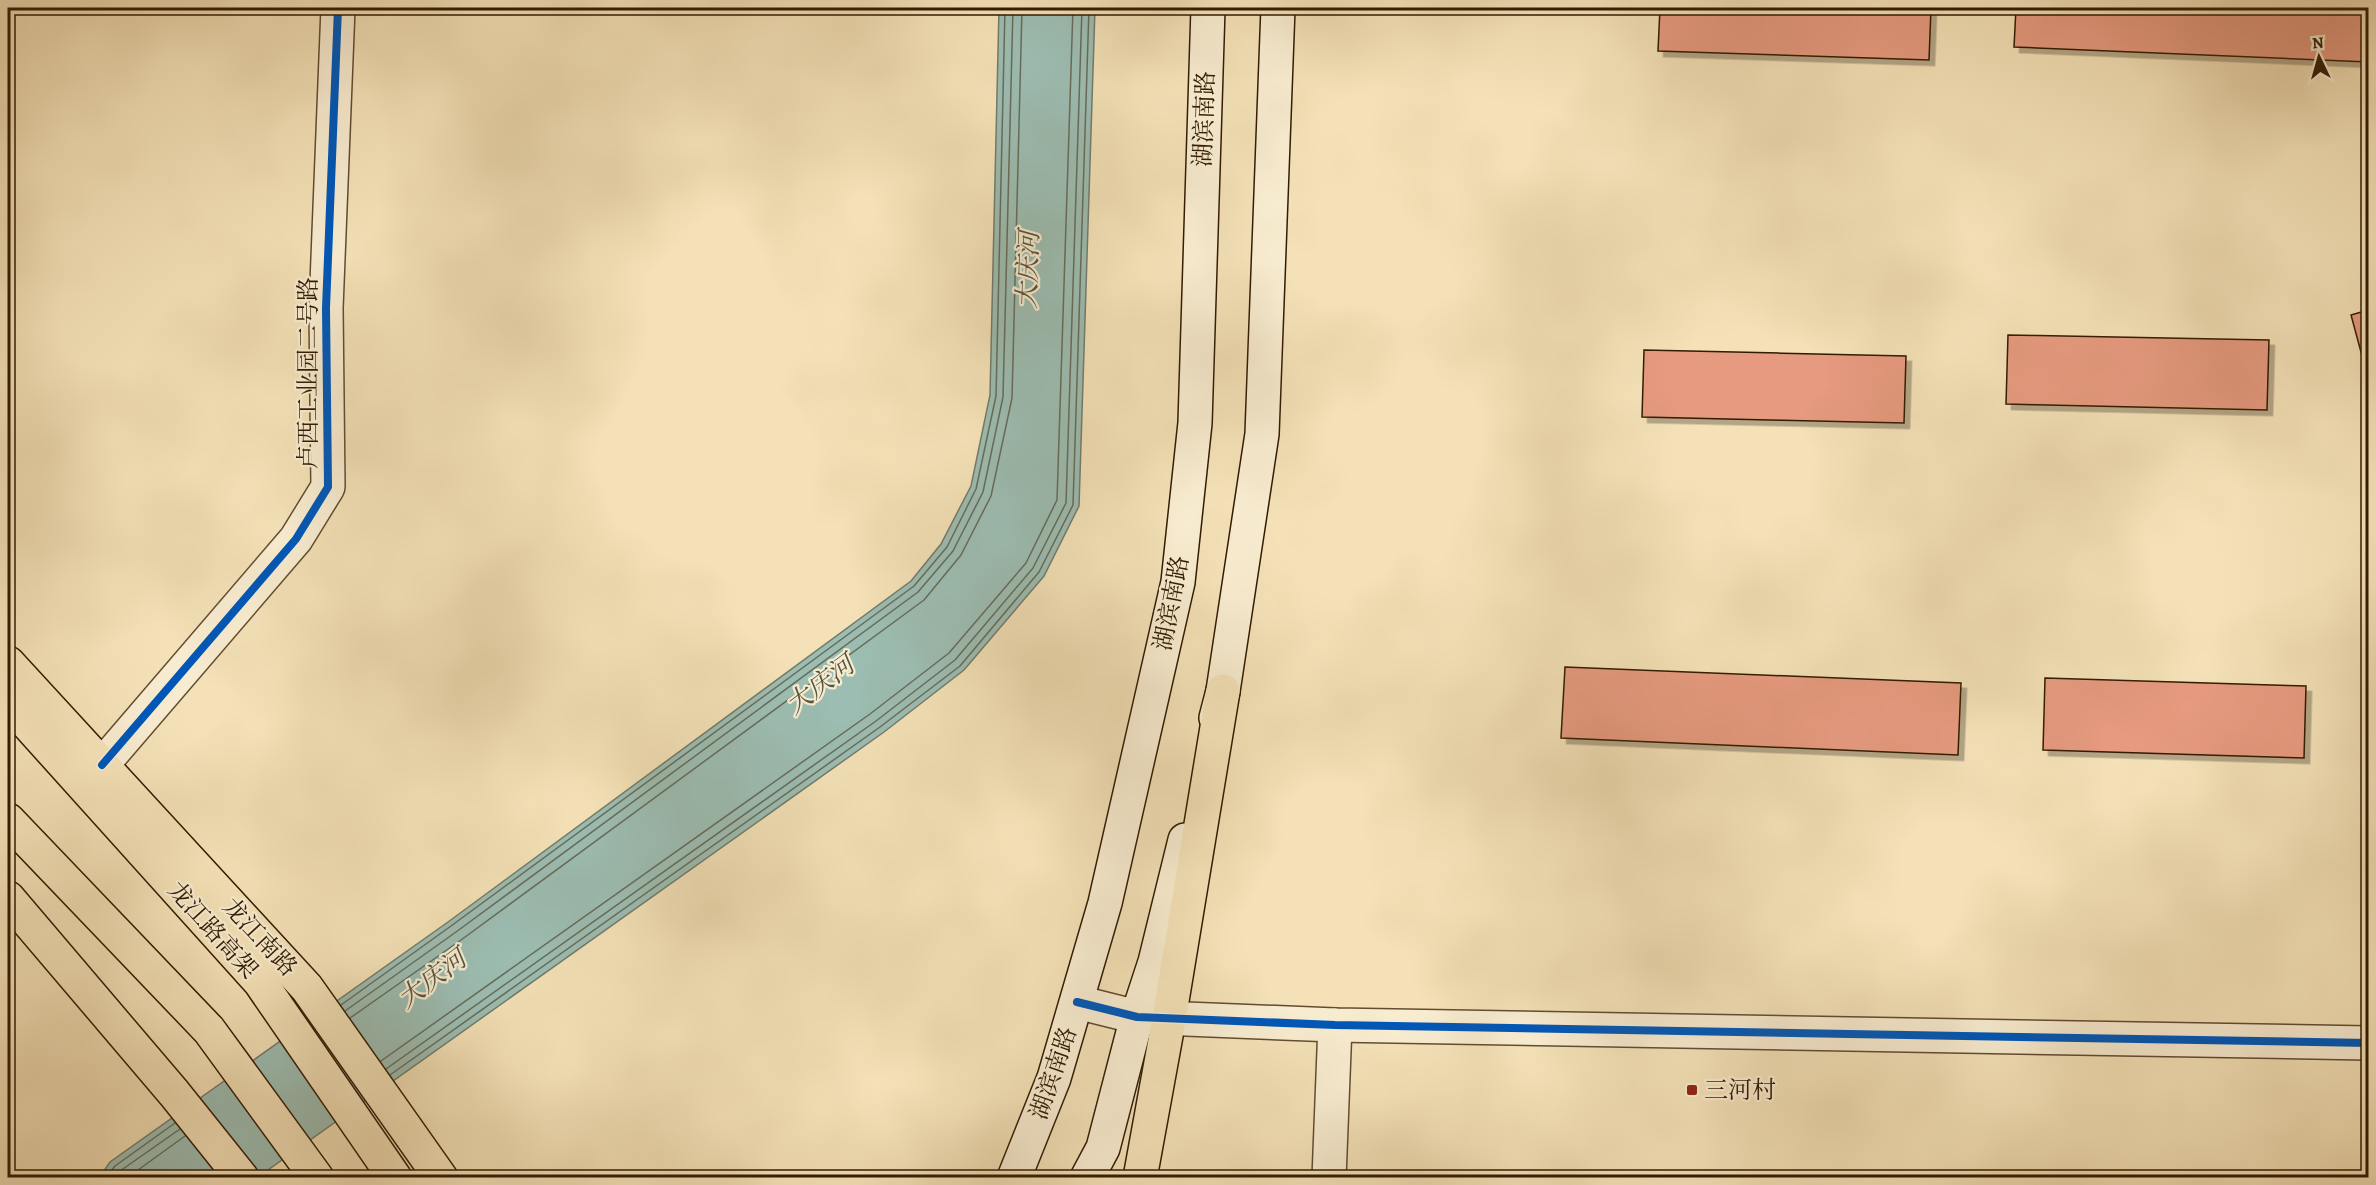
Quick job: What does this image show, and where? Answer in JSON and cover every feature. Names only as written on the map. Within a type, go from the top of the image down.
[{"type":"main road","name":"卢西工业园二号路","points":[[102,765],[296,539],[328,487],[326,308],[338,8]]},
{"type":"main road","name":"湖滨南路","points":[[1014,1178],[1054,1078],[1106,903],[1178,582],[1195,423],[1208,8]]},
{"type":"main road","points":[[1140,1178],[1223,691],[1262,434],[1278,8]]},
{"type":"main road","name":"龙江南路","points":[[8,663],[307,988],[392,1105],[441,1178]]},
{"type":"main road","points":[[1087,1178],[1103,1148],[1137,1017],[1155,962],[1223,691]]},
{"type":"main road","name":"龙江路高架","points":[[8,702],[260,982],[395,1178]]},
{"type":"main road","points":[[8,820],[209,1030],[317,1178]]},
{"type":"main road","points":[[8,898],[174,1093],[242,1178]]},
{"type":"main road","points":[[1077,1002],[1137,1017],[1335,1025],[2368,1043]]},
{"type":"main road","points":[[1329,1178],[1335,1025]]},
{"type":"water","name":"大庆河","points":[[999,8],[1095,8],[1079,506],[1044,576],[964,670],[884,732],[258,1177],[99,1178],[110,1162],[448,922],[911,581],[941,544],[971,486],[990,395]]},
{"type":"building","points":[[1660,8],[1931,8],[1929,60],[1658,51]]},
{"type":"building","points":[[2016,8],[2368,8],[2368,62],[2014,47]]},
{"type":"building","points":[[2368,310],[2368,378],[2351,315]]},
{"type":"building","points":[[2008,335],[2269,340],[2267,410],[2006,404]]},
{"type":"building","points":[[1644,350],[1906,356],[1904,423],[1642,417]]},
{"type":"building","points":[[1565,667],[1961,683],[1958,755],[1561,738]]},
{"type":"building","points":[[2045,678],[2306,686],[2304,758],[2043,750]]},
{"type":"building","points":[[2367,823],[2368,887],[2365,887]]},
{"type":"cycle path","points":[[102,765],[296,539],[328,487],[326,308],[338,8]]},
{"type":"cycle path","points":[[1077,1002],[1137,1017],[1335,1025],[2368,1043]]},
{"type":"place","name":"三河村","points":[[1692,1090]]}]
